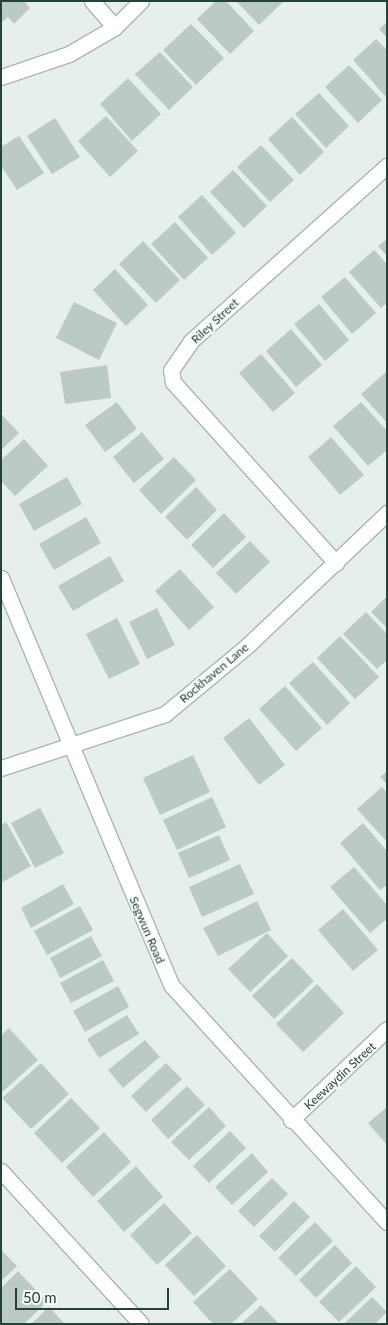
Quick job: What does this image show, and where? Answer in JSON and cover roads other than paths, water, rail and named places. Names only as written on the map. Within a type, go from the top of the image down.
[{"type":"street","points":[[92,1],[115,27]]},
{"type":"street","points":[[1,78],[69,54],[115,27],[142,1]]},
{"type":"street","name":"Riley Street","points":[[336,563],[173,382],[170,370],[192,341],[387,166]]},
{"type":"street","name":"Rockhaven Lane","points":[[1,768],[165,714],[336,563],[387,513]]},
{"type":"street","name":"Segwun Road","points":[[1,578],[69,747],[172,986],[291,1120],[387,1222]]},
{"type":"street","name":"Keewaydin Street","points":[[291,1120],[387,1029]]},
{"type":"street","points":[[1,1170],[141,1324]]}]
